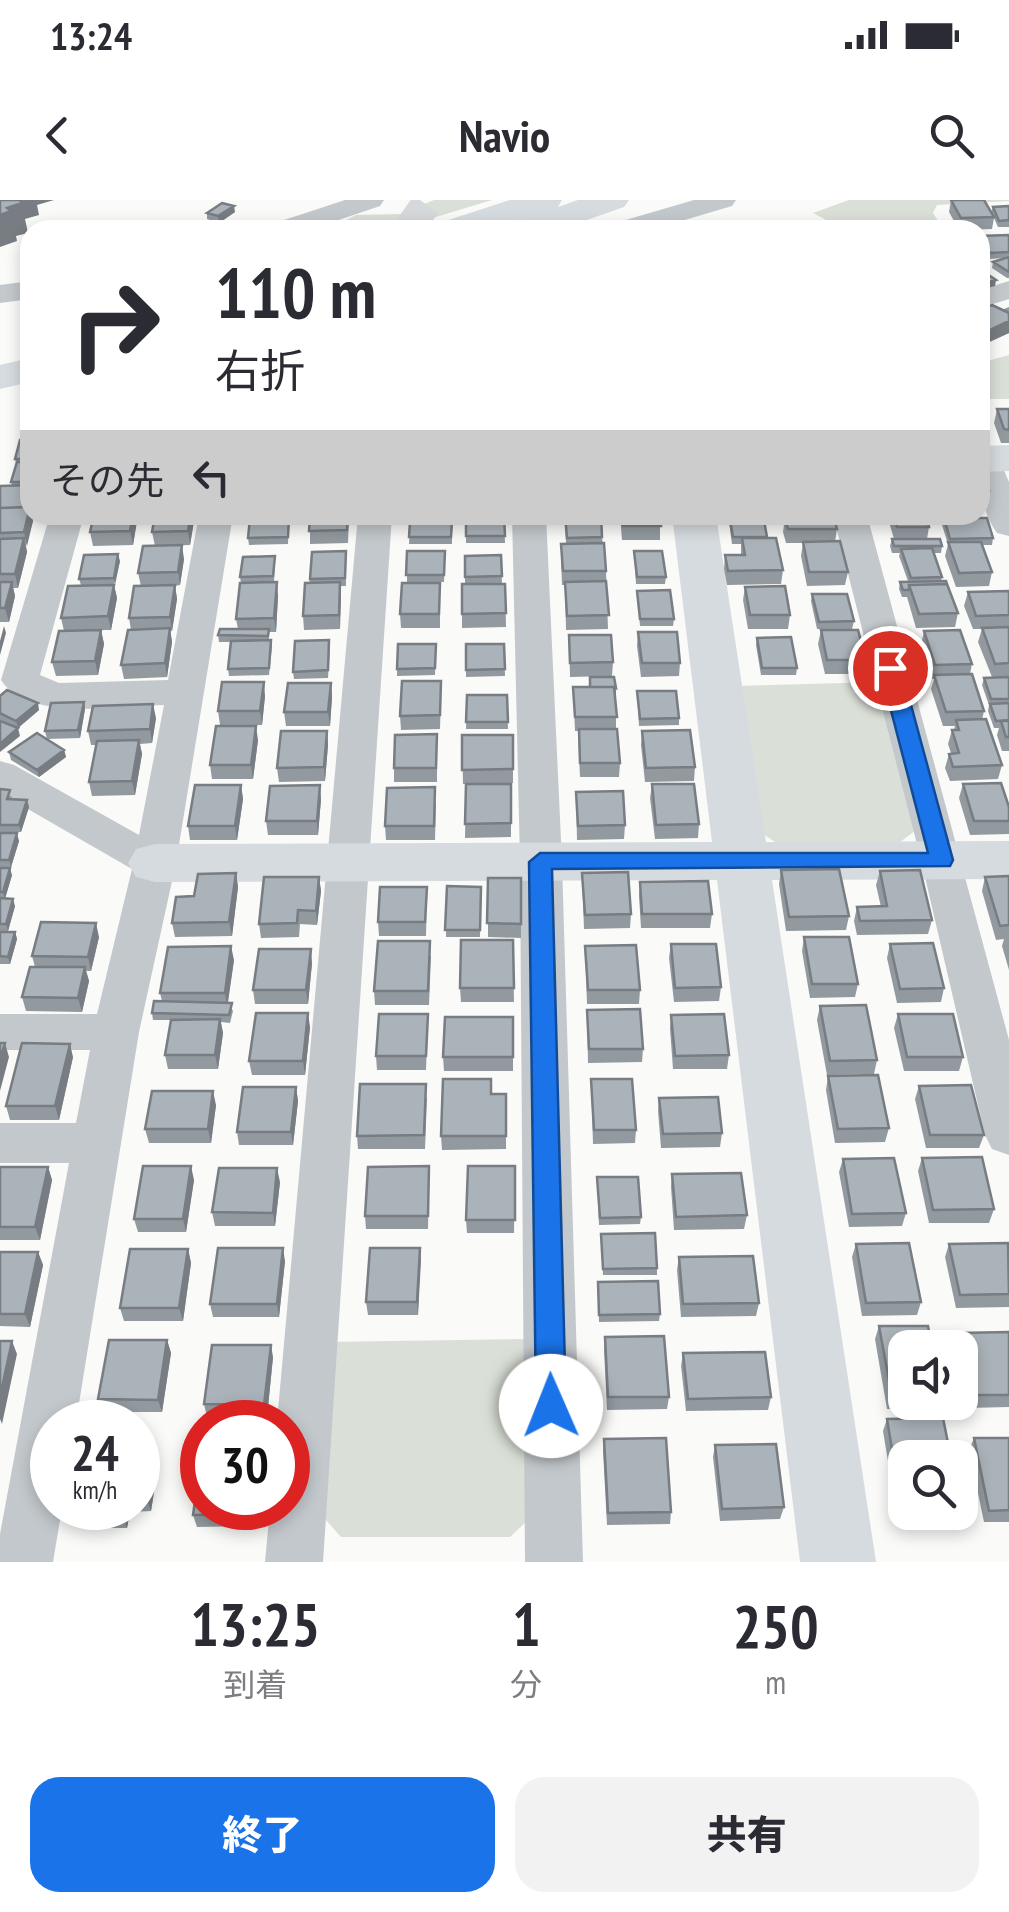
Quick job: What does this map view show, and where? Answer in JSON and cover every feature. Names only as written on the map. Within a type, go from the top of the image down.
[{"type":"main road","points":[[482,220],[544,200]]},
{"type":"main road","points":[[553,220],[612,200]]},
{"type":"main road","points":[[695,525],[838,1562]]},
{"type":"main road","points":[[155,863],[1009,860]]},
{"type":"street","points":[[312,220],[372,200]]},
{"type":"street","points":[[656,220],[723,200]]},
{"type":"street","points":[[991,458],[1009,526]]},
{"type":"street","points":[[63,525],[20,680],[54,696],[182,692]]},
{"type":"street","points":[[24,1562],[116,1032],[155,863],[214,525]]},
{"type":"street","points":[[294,1562],[375,525]]},
{"type":"street","points":[[529,525],[554,1562]]},
{"type":"street","points":[[853,525],[942,860],[1009,1135]]},
{"type":"street","points":[[0,775],[155,863]]},
{"type":"street","points":[[0,1032],[116,1032]]},
{"type":"street","points":[[0,1143],[98,1142]]},
{"type":"shaded area","points":[[434,200],[492,200],[426,220],[346,220],[356,215],[400,214]]},
{"type":"shaded area","points":[[849,200],[1009,200],[937,205],[933,213],[938,220],[826,220],[813,213]]},
{"type":"shaded area","points":[[1009,355],[1009,399],[990,399],[990,360]]},
{"type":"shaded area","points":[[879,682],[915,831],[900,842],[778,844],[763,834],[734,686]]},
{"type":"shaded area","points":[[531,1339],[529,1519],[510,1537],[341,1537],[318,1511],[326,1342]]},
{"type":"building","points":[[0,200],[19,200],[22,203],[0,215]]},
{"type":"building","points":[[951,200],[984,200],[994,217],[961,218]]},
{"type":"building","points":[[222,203],[234,206],[218,216],[207,213]]},
{"type":"building","points":[[1009,206],[1009,220],[999,221],[993,207]]},
{"type":"building","points":[[1009,235],[1009,252],[990,253],[990,236]]},
{"type":"building","points":[[1009,257],[1009,272],[993,262]]},
{"type":"building","points":[[990,306],[1009,313],[1009,321],[990,330]]},
{"type":"building","points":[[997,409],[1009,409],[1009,430],[1004,429]]},
{"type":"building","points":[[17,462],[20,462],[20,482],[11,482]]},
{"type":"building","points":[[20,485],[20,507],[0,508],[0,486]]},
{"type":"building","points":[[20,507],[24,532],[0,533],[0,508]]},
{"type":"building","points":[[92,525],[131,525],[130,531],[90,532]]},
{"type":"building","points":[[153,525],[189,525],[188,531],[152,532]]},
{"type":"building","points":[[249,525],[289,525],[288,537],[248,538]]},
{"type":"building","points":[[309,525],[347,525],[347,530],[309,531]]},
{"type":"building","points":[[410,525],[452,525],[451,537],[409,537]]},
{"type":"building","points":[[466,525],[504,525],[505,536],[466,536]]},
{"type":"building","points":[[566,525],[601,525],[602,537],[567,538]]},
{"type":"building","points":[[731,525],[765,525],[767,537],[733,537]]},
{"type":"building","points":[[787,525],[836,525],[837,529],[788,529]]},
{"type":"building","points":[[896,525],[929,527],[897,527]]},
{"type":"building","points":[[946,525],[989,525],[993,538],[950,539]]},
{"type":"building","points":[[24,538],[15,574],[0,574],[0,539]]},
{"type":"building","points":[[742,538],[776,538],[783,570],[728,571],[725,555],[745,555]]},
{"type":"building","points":[[892,539],[940,539],[942,546],[894,546]]},
{"type":"building","points":[[840,541],[848,572],[809,572],[803,542]]},
{"type":"building","points":[[948,542],[981,542],[992,572],[959,573]]},
{"type":"building","points":[[604,543],[606,571],[563,571],[561,544]]},
{"type":"building","points":[[182,545],[178,572],[138,573],[143,546]]},
{"type":"building","points":[[932,548],[942,577],[911,578],[901,549]]},
{"type":"building","points":[[346,551],[345,578],[310,579],[312,552]]},
{"type":"building","points":[[407,551],[445,551],[444,575],[406,575]]},
{"type":"building","points":[[634,551],[662,551],[666,577],[637,577]]},
{"type":"building","points":[[118,554],[114,578],[79,579],[84,555]]},
{"type":"building","points":[[501,555],[502,576],[465,577],[465,556]]},
{"type":"building","points":[[275,556],[273,576],[240,577],[243,557]]},
{"type":"building","points":[[606,581],[609,615],[567,616],[565,582]]},
{"type":"building","points":[[0,582],[12,582],[5,608],[0,608]]},
{"type":"building","points":[[277,582],[274,618],[236,619],[240,583]]},
{"type":"building","points":[[340,582],[339,615],[303,616],[305,583]]},
{"type":"building","points":[[900,582],[947,584],[909,585],[909,590],[903,590]]},
{"type":"building","points":[[402,583],[440,583],[439,614],[400,614]]},
{"type":"building","points":[[462,584],[505,584],[506,613],[462,614]]},
{"type":"building","points":[[947,584],[958,613],[919,614],[909,585]]},
{"type":"building","points":[[114,585],[108,616],[61,618],[68,586]]},
{"type":"building","points":[[175,585],[170,617],[129,618],[134,586]]},
{"type":"building","points":[[785,586],[790,615],[750,615],[745,587]]},
{"type":"building","points":[[670,590],[674,619],[640,619],[637,591]]},
{"type":"building","points":[[1009,591],[1009,615],[976,616],[968,592]]},
{"type":"building","points":[[812,594],[847,594],[854,621],[819,622]]},
{"type":"building","points":[[1009,627],[1009,663],[995,664],[982,628]]},
{"type":"building","points":[[170,628],[165,663],[121,665],[128,630]]},
{"type":"building","points":[[220,629],[269,629],[268,636],[218,635]]},
{"type":"building","points":[[101,630],[95,661],[52,662],[59,631]]},
{"type":"building","points":[[821,630],[858,630],[866,660],[827,660]]},
{"type":"building","points":[[960,630],[972,664],[935,665],[924,631]]},
{"type":"building","points":[[638,632],[677,632],[680,663],[642,663]]},
{"type":"building","points":[[569,635],[611,635],[613,662],[570,663]]},
{"type":"building","points":[[791,637],[797,668],[762,668],[757,638]]},
{"type":"building","points":[[271,640],[269,668],[228,669],[231,641]]},
{"type":"building","points":[[329,640],[328,670],[293,672],[295,641]]},
{"type":"building","points":[[398,644],[436,644],[435,668],[397,669]]},
{"type":"building","points":[[466,644],[504,644],[505,669],[466,670]]},
{"type":"building","points":[[972,674],[984,711],[946,712],[934,675]]},
{"type":"building","points":[[590,677],[614,677],[616,688],[590,687]]},
{"type":"building","points":[[1009,677],[1009,699],[991,699],[984,678]]},
{"type":"building","points":[[402,681],[441,681],[440,715],[400,716]]},
{"type":"building","points":[[222,682],[264,682],[260,711],[218,711]]},
{"type":"building","points":[[288,683],[331,683],[328,712],[284,712]]},
{"type":"building","points":[[573,687],[614,687],[617,717],[575,717]]},
{"type":"building","points":[[7,690],[38,703],[16,721],[0,713],[0,696]]},
{"type":"building","points":[[637,691],[676,691],[679,718],[640,719]]},
{"type":"building","points":[[467,695],[507,695],[508,722],[466,722]]},
{"type":"building","points":[[84,702],[78,730],[45,731],[51,703]]},
{"type":"building","points":[[1009,703],[1009,720],[996,721],[990,704]]},
{"type":"building","points":[[153,704],[150,729],[88,731],[93,706]]},
{"type":"building","points":[[986,719],[1002,765],[953,767],[949,754],[959,753],[952,730],[959,730],[956,720]]},
{"type":"building","points":[[0,721],[18,728],[0,744]]},
{"type":"building","points":[[1001,721],[1009,721],[1009,737],[1006,737]]},
{"type":"building","points":[[216,726],[256,726],[251,765],[210,765]]},
{"type":"building","points":[[579,729],[617,729],[620,763],[580,763]]},
{"type":"building","points":[[690,730],[695,767],[646,768],[642,731]]},
{"type":"building","points":[[281,731],[327,731],[324,767],[277,768]]},
{"type":"building","points":[[37,733],[64,750],[37,770],[9,752]]},
{"type":"building","points":[[437,734],[436,768],[394,768],[395,735]]},
{"type":"building","points":[[462,735],[513,735],[513,769],[462,770]]},
{"type":"building","points":[[139,740],[132,781],[89,782],[97,741]]},
{"type":"building","points":[[1001,783],[1009,821],[974,821],[963,784]]},
{"type":"building","points":[[466,784],[511,784],[511,823],[465,824]]},
{"type":"building","points":[[652,784],[694,784],[699,824],[656,825]]},
{"type":"building","points":[[195,785],[241,785],[235,826],[188,826]]},
{"type":"building","points":[[320,785],[317,821],[266,821],[270,786]]},
{"type":"building","points":[[435,787],[434,826],[385,826],[387,788]]},
{"type":"building","points":[[0,789],[10,790],[7,799],[27,800],[19,825],[0,825]]},
{"type":"building","points":[[623,791],[625,825],[578,826],[576,792]]},
{"type":"building","points":[[0,833],[17,833],[9,860],[0,860]]},
{"type":"building","points":[[0,868],[10,868],[3,892],[0,892]]},
{"type":"building","points":[[839,869],[849,916],[789,917],[781,870]]},
{"type":"building","points":[[920,870],[932,920],[860,921],[857,907],[887,906],[880,871]]},
{"type":"building","points":[[628,872],[631,914],[585,915],[582,873]]},
{"type":"building","points":[[236,873],[229,922],[172,923],[176,897],[194,896],[198,874]]},
{"type":"building","points":[[1009,876],[1009,925],[1000,926],[985,877]]},
{"type":"building","points":[[264,877],[319,877],[316,911],[298,910],[297,923],[259,924]]},
{"type":"building","points":[[488,878],[521,878],[521,924],[487,923]]},
{"type":"building","points":[[708,881],[712,914],[642,914],[640,882]]},
{"type":"building","points":[[447,886],[481,887],[480,930],[445,930]]},
{"type":"building","points":[[380,887],[427,887],[425,922],[378,922]]},
{"type":"building","points":[[0,898],[13,899],[6,924],[0,924]]},
{"type":"building","points":[[41,922],[96,923],[88,957],[32,956]]},
{"type":"building","points":[[0,932],[15,932],[8,957],[0,956]]},
{"type":"building","points":[[804,937],[849,937],[858,984],[812,984]]},
{"type":"building","points":[[461,940],[513,940],[514,988],[460,988]]},
{"type":"building","points":[[378,941],[430,941],[428,991],[374,991]]},
{"type":"building","points":[[933,943],[944,988],[900,989],[890,944]]},
{"type":"building","points":[[671,944],[716,944],[721,987],[675,988]]},
{"type":"building","points":[[636,945],[640,990],[588,990],[585,946]]},
{"type":"building","points":[[231,946],[225,993],[160,993],[168,947]]},
{"type":"building","points":[[259,949],[311,949],[306,990],[253,990]]},
{"type":"building","points":[[30,967],[85,967],[78,998],[22,997]]},
{"type":"building","points":[[154,1001],[232,1003],[229,1015],[152,1013]]},
{"type":"building","points":[[866,1005],[877,1060],[830,1061],[820,1006]]},
{"type":"building","points":[[640,1009],[643,1049],[589,1049],[587,1010]]},
{"type":"building","points":[[256,1013],[308,1013],[303,1061],[249,1061]]},
{"type":"building","points":[[379,1014],[428,1014],[426,1056],[376,1056]]},
{"type":"building","points":[[724,1014],[729,1055],[675,1056],[671,1015]]},
{"type":"building","points":[[898,1014],[953,1014],[963,1057],[907,1057]]},
{"type":"building","points":[[445,1017],[513,1017],[513,1057],[443,1057]]},
{"type":"building","points":[[220,1019],[215,1055],[165,1055],[171,1020]]},
{"type":"building","points":[[22,1043],[70,1044],[55,1106],[6,1106]]},
{"type":"building","points":[[878,1075],[889,1128],[838,1129],[828,1076]]},
{"type":"building","points":[[443,1079],[491,1079],[491,1094],[506,1094],[506,1136],[441,1136]]},
{"type":"building","points":[[591,1079],[632,1079],[636,1130],[594,1130]]},
{"type":"building","points":[[360,1084],[426,1084],[424,1135],[357,1136]]},
{"type":"building","points":[[971,1085],[984,1135],[930,1135],[919,1086]]},
{"type":"building","points":[[243,1087],[296,1087],[291,1132],[237,1132]]},
{"type":"building","points":[[152,1091],[213,1091],[208,1129],[145,1129]]},
{"type":"building","points":[[718,1097],[722,1133],[663,1134],[659,1098]]},
{"type":"building","points":[[982,1157],[994,1209],[933,1210],[922,1158]]},
{"type":"building","points":[[894,1158],[906,1213],[852,1214],[843,1159]]},
{"type":"building","points":[[143,1166],[191,1166],[183,1219],[134,1219]]},
{"type":"building","points":[[429,1166],[428,1216],[365,1216],[368,1167]]},
{"type":"building","points":[[468,1166],[515,1166],[515,1220],[466,1220]]},
{"type":"building","points":[[0,1167],[48,1167],[35,1227],[0,1227]]},
{"type":"building","points":[[219,1168],[277,1168],[273,1213],[212,1212]]},
{"type":"building","points":[[741,1173],[747,1215],[676,1217],[672,1174]]},
{"type":"building","points":[[597,1177],[638,1177],[641,1217],[600,1218]]},
{"type":"building","points":[[655,1233],[657,1268],[603,1269],[601,1234]]},
{"type":"building","points":[[909,1243],[921,1302],[866,1303],[856,1244]]},
{"type":"building","points":[[1008,1243],[1009,1294],[960,1295],[949,1244]]},
{"type":"building","points":[[218,1248],[283,1248],[277,1304],[210,1304]]},
{"type":"building","points":[[370,1248],[420,1248],[417,1302],[366,1302]]},
{"type":"building","points":[[130,1249],[188,1249],[179,1308],[120,1308]]},
{"type":"building","points":[[0,1252],[38,1252],[25,1314],[0,1314]]},
{"type":"building","points":[[753,1256],[759,1303],[683,1304],[679,1257]]},
{"type":"building","points":[[658,1281],[660,1314],[599,1315],[598,1282]]},
{"type":"building","points":[[879,1326],[928,1326],[929,1330],[888,1330],[888,1375]]},
{"type":"building","points":[[1009,1332],[1009,1395],[978,1395],[978,1333]]},
{"type":"building","points":[[664,1336],[669,1397],[608,1397],[605,1337]]},
{"type":"building","points":[[109,1340],[167,1340],[158,1400],[98,1399]]},
{"type":"building","points":[[0,1341],[12,1341],[0,1397]]},
{"type":"building","points":[[212,1345],[271,1345],[265,1400],[205,1400]]},
{"type":"building","points":[[765,1352],[771,1397],[688,1399],[683,1353]]},
{"type":"building","points":[[887,1419],[943,1420],[947,1440],[890,1440]]},
{"type":"building","points":[[666,1438],[671,1512],[608,1513],[604,1439]]},
{"type":"building","points":[[1009,1438],[1009,1510],[989,1511],[978,1440],[974,1440]]},
{"type":"building","points":[[776,1444],[784,1507],[722,1509],[715,1445]]},
{"type":"tunnel","points":[[405,208],[422,220]]},
{"type":"route","points":[[551,1406],[540,862],[942,860],[890,668]]}]
